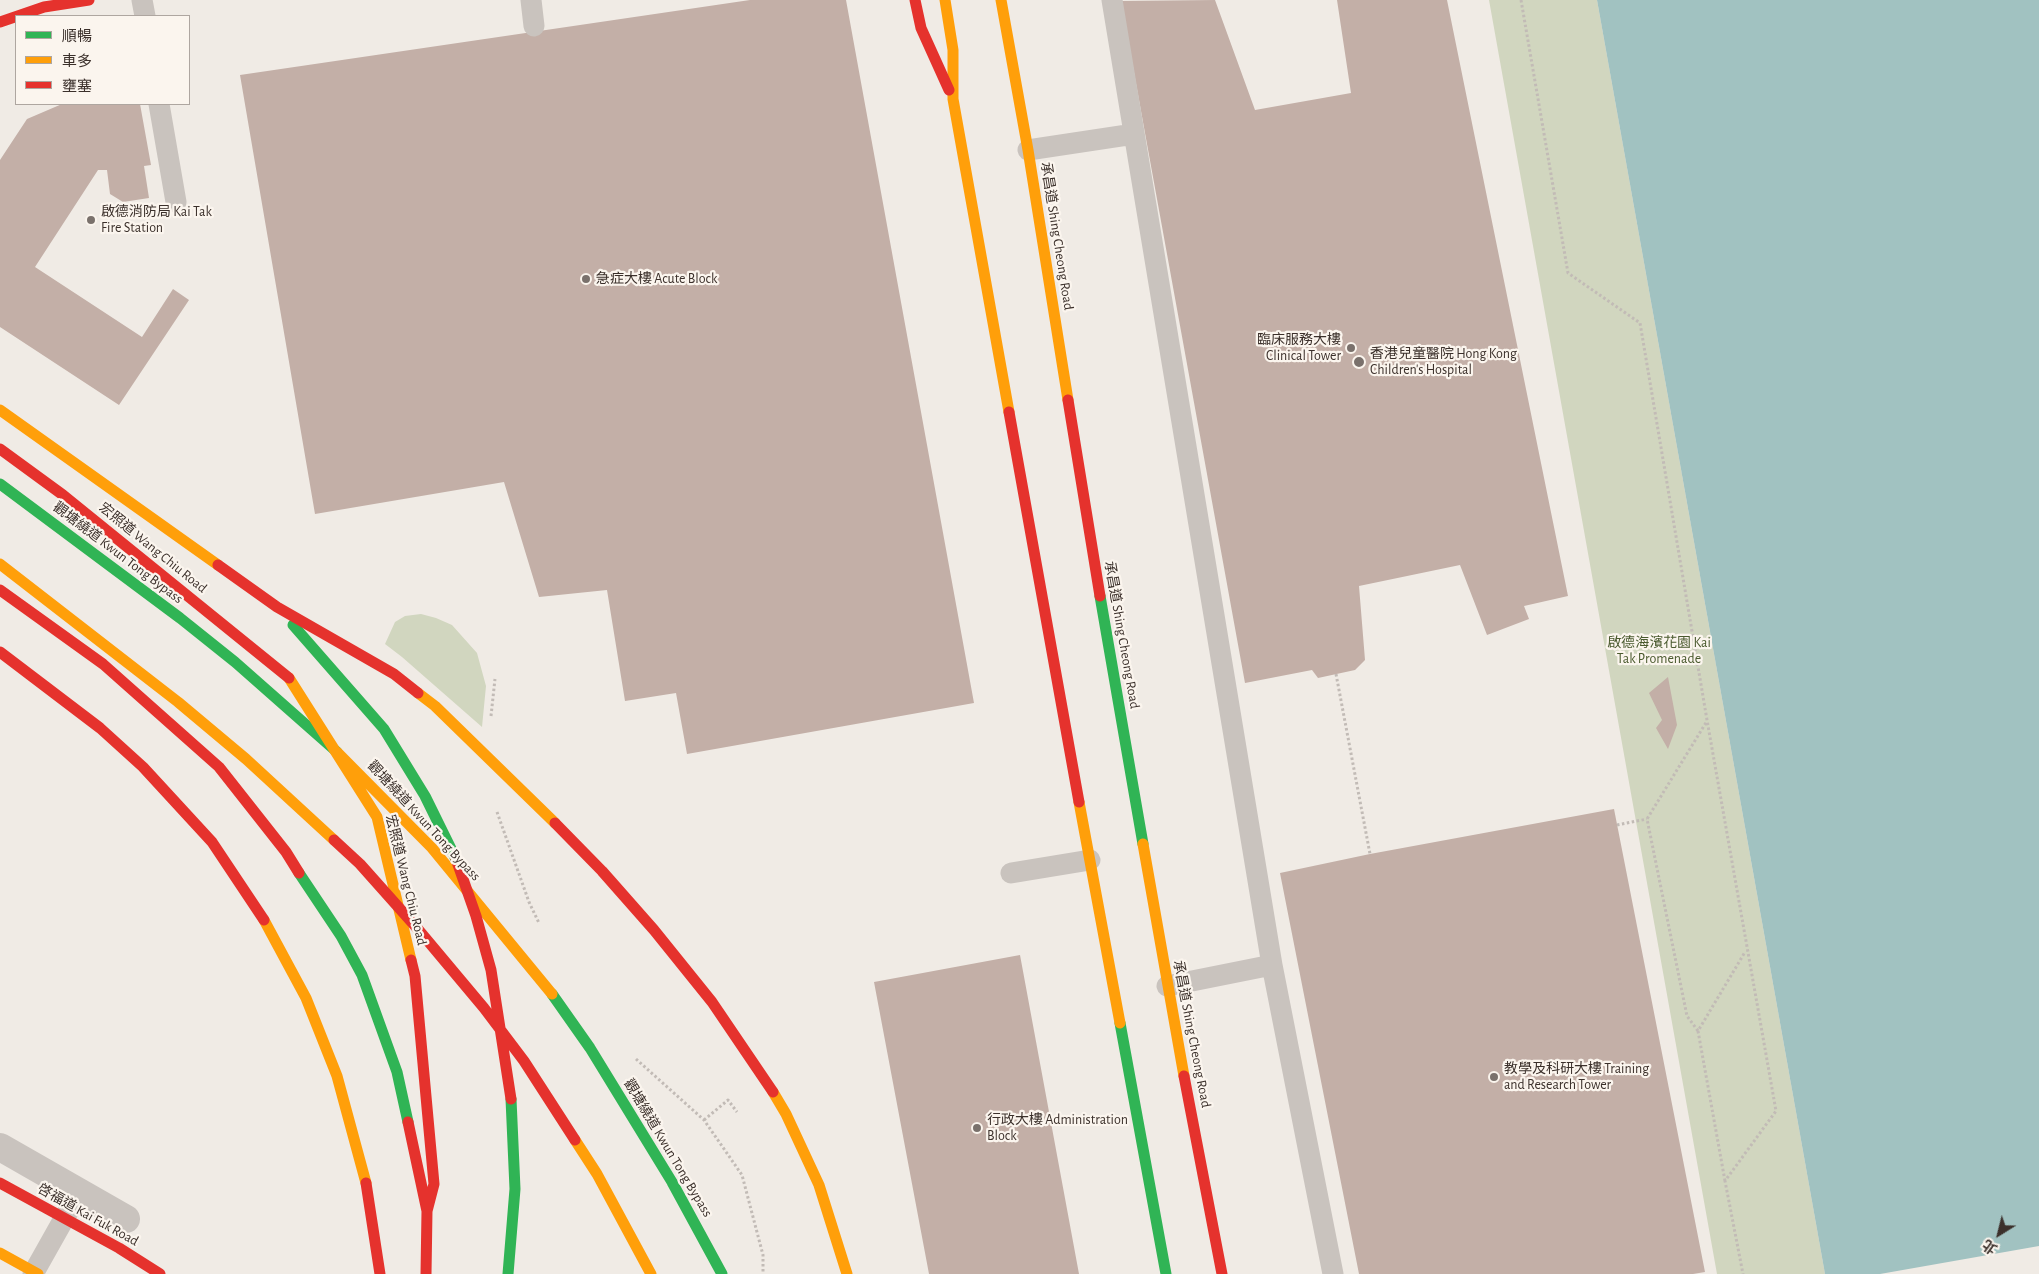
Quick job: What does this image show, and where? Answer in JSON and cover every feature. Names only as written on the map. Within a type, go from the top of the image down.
[{"type":"main road","points":[[17,15],[44,6],[89,0]]},
{"type":"main road","points":[[915,0],[921,28],[952,99]]},
{"type":"main road","points":[[945,0],[953,50],[952,99],[1166,1274]]},
{"type":"main road","name":"承昌道 Shing Cheong Road","points":[[1001,0],[1028,150],[1083,493],[1167,986],[1222,1274]]},
{"type":"main road","points":[[0,22],[15,16]]},
{"type":"main road","points":[[0,410],[277,607],[394,674],[435,706],[547,814],[602,871],[654,930],[712,1002],[767,1082],[786,1114],[819,1185],[847,1274]]},
{"type":"main road","name":"宏照道 Wang Chiu Road","points":[[0,448],[63,495],[291,679],[377,817],[415,976],[434,1184],[427,1211]]},
{"type":"main road","name":"觀塘繞道 Kwun Tong Bypass","points":[[0,484],[180,618],[235,662],[290,709],[340,756],[432,848],[524,958],[590,1048],[672,1182],[722,1274]]},
{"type":"main road","points":[[0,564],[178,702],[246,759],[360,864],[478,1001],[524,1061],[596,1174],[651,1274]]},
{"type":"main road","name":"宏照道 Wang Chiu Road","points":[[0,590],[103,664],[219,767],[286,852],[341,936],[362,975],[397,1072],[427,1211],[426,1274]]},
{"type":"main road","points":[[277,607],[384,729],[439,823],[468,890],[491,970],[511,1091],[515,1189],[508,1274]]},
{"type":"main road","points":[[0,652],[100,728],[143,767],[212,842],[271,931],[306,998],[337,1076],[369,1194],[380,1274]]},
{"type":"main road","name":"啓福道 Kai Fuk Road","points":[[0,1183],[119,1248],[160,1274]]},
{"type":"main road","points":[[0,1253],[38,1274]]},
{"type":"street","points":[[0,1147],[126,1219]]},
{"type":"lane","points":[[142,0],[145,15]]},
{"type":"lane","points":[[531,0],[534,26]]},
{"type":"lane","points":[[1112,0],[1272,965],[1333,1274]]},
{"type":"lane","points":[[159,105],[176,202]]},
{"type":"lane","points":[[1028,150],[1134,134]]},
{"type":"lane","points":[[1011,873],[1090,860]]},
{"type":"lane","points":[[1167,986],[1272,965]]},
{"type":"lane","points":[[33,1274],[79,1192]]},
{"type":"path","points":[[1521,0],[1568,273],[1640,323],[1776,1111],[1725,1181]]},
{"type":"path","points":[[1336,674],[1370,854]]},
{"type":"path","points":[[490,725],[494,679]]},
{"type":"path","points":[[1707,720],[1648,819],[1688,1016],[1698,1031],[1743,1274]]},
{"type":"path","points":[[495,808],[529,902],[541,927]]},
{"type":"path","points":[[1617,824],[1648,819]]},
{"type":"path","points":[[1698,1031],[1745,952]]},
{"type":"path","points":[[632,1056],[704,1120],[742,1175],[763,1255],[763,1274]]},
{"type":"path","points":[[704,1120],[728,1100],[737,1112]]},
{"type":"green space","name":"啟德海濱花園 Kai Tak Promenade","points":[[1489,0],[1597,0],[1825,1274],[1717,1274]]},
{"type":"green space","points":[[421,614],[452,625],[477,653],[486,686],[482,727],[385,644],[395,622],[405,616]]},
{"type":"water","points":[[1597,0],[2039,0],[2039,1274],[1825,1274]]},
{"type":"pier","points":[[2039,1246],[2039,1274],[1880,1274]]},
{"type":"building","name":"急症大樓 Acute Block","points":[[750,0],[846,0],[974,703],[687,754],[676,693],[625,701],[607,590],[539,597],[504,482],[315,514],[240,75]]},
{"type":"building","name":"臨床服務大樓 Clinical Tower","points":[[1215,0],[1255,110],[1351,93],[1337,0],[1447,0],[1568,596],[1524,606],[1529,619],[1487,635],[1460,565],[1359,586],[1365,660],[1355,670],[1318,678],[1312,670],[1245,683],[1121,1]]},
{"type":"building","points":[[60,105],[140,105],[151,165],[144,166],[149,198],[123,202],[110,194],[107,170],[98,170],[35,267],[142,337],[173,289],[189,300],[119,405],[0,327],[0,160],[27,119]]},
{"type":"building","points":[[1668,677],[1677,725],[1668,749],[1656,728],[1662,720],[1649,693]]},
{"type":"building","name":"教學及科研大樓 Training and Research Tower","points":[[1614,809],[1705,1272],[1693,1274],[1359,1274],[1280,873],[1370,854]]},
{"type":"building","name":"行政大樓 Administration Block","points":[[1020,955],[1079,1274],[929,1274],[874,982]]},
{"type":"traffic: fast","points":[[0,484],[180,618],[235,662],[337,752]]},
{"type":"traffic: fast","points":[[1100,596],[1143,844]]},
{"type":"traffic: fast","points":[[293,625],[384,729],[425,796],[456,859]]},
{"type":"traffic: fast","points":[[299,873],[341,936],[362,975],[397,1072],[408,1122]]},
{"type":"traffic: fast","points":[[552,994],[590,1048],[672,1182],[722,1274]]},
{"type":"traffic: fast","points":[[1120,1023],[1166,1274]]},
{"type":"traffic: fast","points":[[508,1274],[515,1189],[511,1099]]},
{"type":"traffic: slow","points":[[945,0],[953,50],[953,99],[1009,412]]},
{"type":"traffic: slow","points":[[1001,0],[1028,150],[1068,400]]},
{"type":"traffic: slow","points":[[0,410],[218,565]]},
{"type":"traffic: slow","points":[[0,564],[178,702],[246,759],[334,840]]},
{"type":"traffic: slow","points":[[289,678],[377,817],[411,960]]},
{"type":"traffic: slow","points":[[418,693],[435,706],[555,823]]},
{"type":"traffic: slow","points":[[337,752],[432,848],[552,994]]},
{"type":"traffic: slow","points":[[1079,802],[1120,1023]]},
{"type":"traffic: slow","points":[[1143,844],[1184,1076]]},
{"type":"traffic: slow","points":[[264,920],[306,998],[337,1076],[366,1183]]},
{"type":"traffic: slow","points":[[773,1092],[786,1114],[819,1185],[847,1274]]},
{"type":"traffic: slow","points":[[575,1140],[597,1174],[651,1274]]},
{"type":"traffic: slow","points":[[0,1253],[38,1274]]},
{"type":"traffic: jam","points":[[21,15],[44,7],[89,0]]},
{"type":"traffic: jam","points":[[915,0],[921,28],[949,90]]},
{"type":"traffic: jam","points":[[0,22],[15,17]]},
{"type":"traffic: jam","points":[[1068,400],[1100,596]]},
{"type":"traffic: jam","points":[[1009,412],[1079,802]]},
{"type":"traffic: jam","points":[[0,449],[63,495],[289,678]]},
{"type":"traffic: jam","points":[[218,565],[277,607],[394,674],[418,693]]},
{"type":"traffic: jam","points":[[0,590],[103,664],[219,767],[286,852],[299,873]]},
{"type":"traffic: jam","points":[[0,652],[100,728],[143,767],[212,842],[264,920]]},
{"type":"traffic: jam","points":[[555,823],[602,871],[654,930],[712,1002],[773,1092]]},
{"type":"traffic: jam","points":[[334,840],[360,864],[484,1008],[524,1061],[575,1140]]},
{"type":"traffic: jam","points":[[456,859],[476,916],[491,970],[511,1099]]},
{"type":"traffic: jam","points":[[411,960],[415,976],[434,1184],[427,1211]]},
{"type":"traffic: jam","points":[[1184,1076],[1222,1274]]},
{"type":"traffic: jam","points":[[408,1122],[427,1211],[426,1274]]},
{"type":"traffic: jam","points":[[0,1183],[119,1248],[160,1274]]},
{"type":"traffic: jam","points":[[366,1183],[380,1274]]},
{"type":"place","name":"啟德消防局 Kai Tak Fire Station","points":[[91,220]]},
{"type":"place","name":"急症大樓 Acute Block","points":[[586,279]]},
{"type":"place","name":"臨床服務大樓 Clinical Tower","points":[[1351,348]]},
{"type":"place","name":"香港兒童醫院 Hong Kong Children's Hospital","points":[[1359,362]]},
{"type":"place","name":"教學及科研大樓 Training and Research Tower","points":[[1494,1077]]},
{"type":"place","name":"行政大樓 Administration Block","points":[[977,1128]]}]
